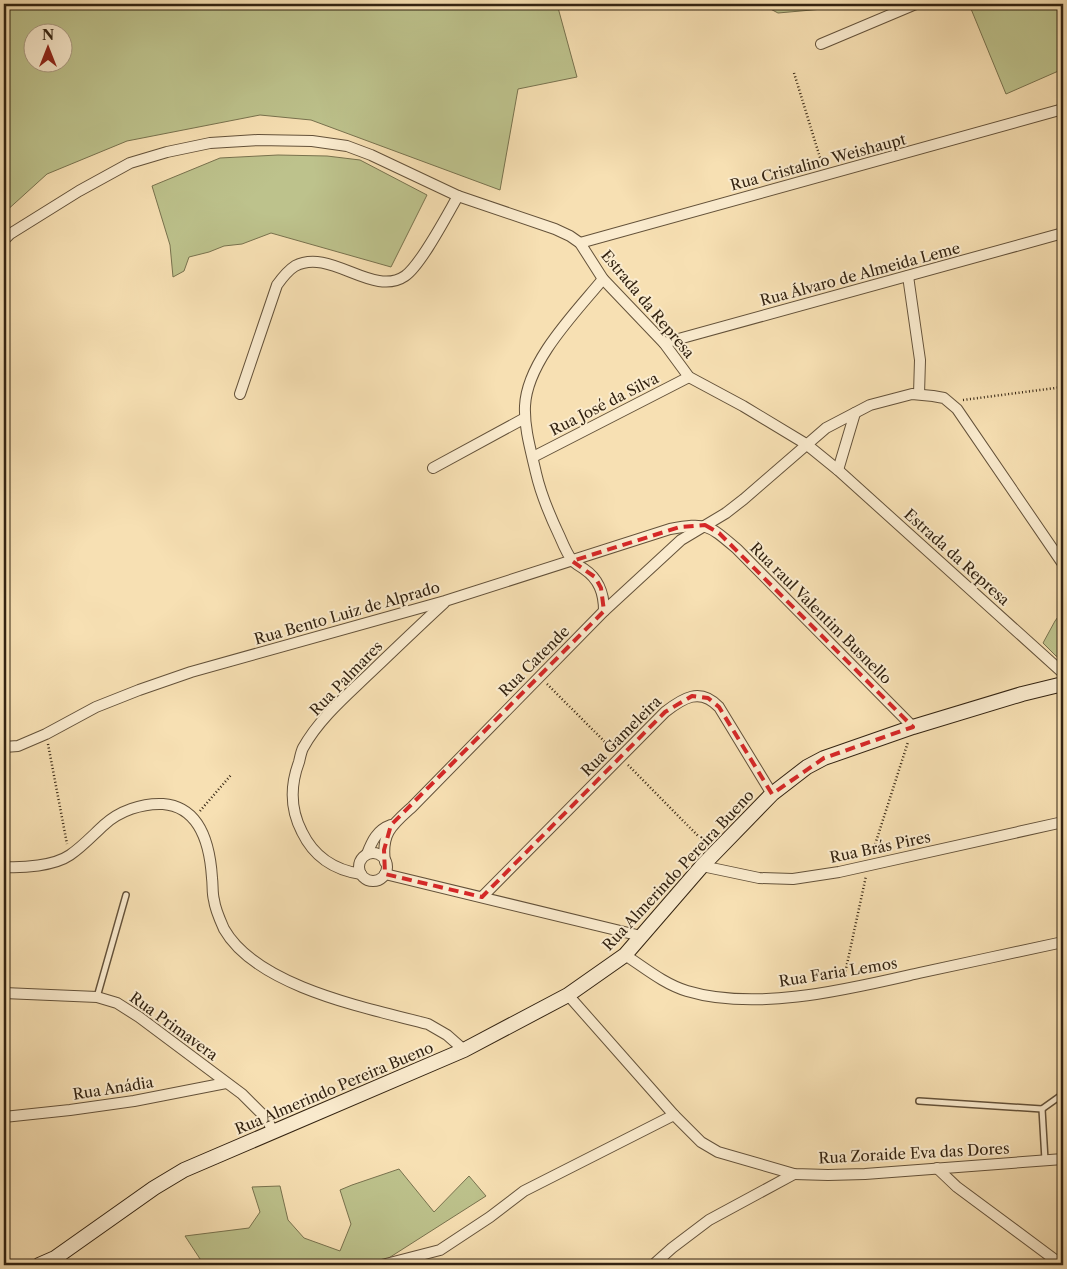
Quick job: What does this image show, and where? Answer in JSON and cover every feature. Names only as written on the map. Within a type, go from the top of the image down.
[{"type":"main road","name":"Rua Almerindo Pereira Bueno","points":[[39,1265],[54,1258],[169,1178],[184,1170],[464,1050],[568,995],[625,955],[702,866],[772,794],[807,767],[824,758],[913,727],[1022,694],[1063,684]]},
{"type":"street","points":[[821,44],[916,4]]},
{"type":"street","name":"Rua Cristalino Weishaupt","points":[[580,243],[1063,109]]},
{"type":"street","name":"Estrada da Represa","points":[[4,240],[10,234],[79,191],[130,163],[210,142],[258,140],[303,141],[347,146],[372,155],[458,196],[554,229],[580,243],[603,279],[664,344],[689,377],[743,406],[806,444],[838,470],[1063,673]]},
{"type":"street","points":[[240,394],[277,285],[286,272],[297,265],[312,262],[327,264],[378,281],[393,281],[406,276],[418,262],[458,196]]},
{"type":"street","name":"Rua Álvaro de Almeida Leme","points":[[664,344],[1063,233]]},
{"type":"street","points":[[908,276],[920,360],[919,394]]},
{"type":"street","points":[[603,279],[549,345],[536,368],[528,387],[525,418],[538,480],[548,512],[572,561],[595,577],[601,588],[604,611]]},
{"type":"street","name":"Rua José da Silva","points":[[533,457],[689,377]]},
{"type":"street","name":"Rua Catende","points":[[367,854],[372,841],[378,833],[391,825],[412,807],[604,611],[681,540],[744,499],[826,428],[855,413],[895,398],[919,394],[944,398],[950,402]]},
{"type":"street","points":[[950,402],[957,409],[1063,564]]},
{"type":"street","points":[[838,470],[855,413]]},
{"type":"street","points":[[432,468],[525,418]]},
{"type":"street","name":"Rua Bento Luiz de Alprado","points":[[4,747],[18,746],[46,734],[96,707],[191,672],[445,601],[670,529],[704,525]]},
{"type":"street","name":"Rua raul Valentim Busnello","points":[[704,525],[719,533],[737,549],[913,727]]},
{"type":"street","name":"Rua Palmares","points":[[445,601],[340,701],[302,749],[294,773],[292,795],[294,810],[305,839],[314,852],[333,866],[361,874],[368,880],[378,880],[385,874],[641,936]]},
{"type":"street","name":"Rua Gameleira","points":[[482,898],[665,712],[684,699],[700,696],[713,700],[772,794]]},
{"type":"street","points":[[4,867],[48,864],[69,856],[106,823],[120,814],[144,805],[163,804],[178,807],[194,818],[206,839],[218,916],[224,928],[241,950],[275,974],[302,988],[428,1024],[447,1035],[464,1050]]},
{"type":"street","name":"Rua Brás Pires","points":[[702,866],[759,878],[793,879],[839,872],[1063,822]]},
{"type":"street","points":[[385,874],[384,850],[386,836],[391,825]]},
{"type":"street","points":[[361,874],[359,870],[360,862],[367,854],[379,855],[386,862]]},
{"type":"street","name":"Rua Faria Lemos","points":[[625,955],[668,983],[686,990],[714,996],[754,1000],[796,996],[866,985],[1063,942]]},
{"type":"street","name":"Rua Primavera","points":[[4,993],[96,997],[116,1003],[140,1017],[253,1103],[266,1118],[273,1131]]},
{"type":"street","name":"Rua Zoraide Eva das Dores","points":[[568,995],[674,1115],[701,1142],[718,1152],[794,1174],[828,1175],[865,1174],[1063,1159]]},
{"type":"street","name":"Rua Anádia","points":[[4,1117],[134,1101],[226,1083]]},
{"type":"street","points":[[382,1265],[440,1250],[490,1217],[524,1191],[674,1115]]},
{"type":"street","points":[[937,1168],[963,1192],[1062,1265]]},
{"type":"street","points":[[653,1265],[709,1220],[794,1174]]},
{"type":"lane","points":[[96,997],[126,895]]},
{"type":"lane","points":[[920,1100],[1042,1109],[1063,1094]]},
{"type":"lane","points":[[1042,1109],[1045,1160]]},
{"type":"path","points":[[794,73],[826,176]]},
{"type":"path","points":[[950,402],[1063,386]]},
{"type":"path","points":[[46,734],[69,856]]},
{"type":"path","points":[[194,818],[231,776]]},
{"type":"highlighted area","points":[[705,525],[719,533],[913,727],[824,758],[772,794],[719,707],[708,698],[692,696],[665,712],[482,897],[385,874],[384,850],[391,825],[604,611],[601,588],[595,577],[572,561],[680,527]]},
{"type":"green space","points":[[4,4],[557,4],[577,77],[518,89],[500,190],[311,120],[260,115],[127,141],[47,174],[4,213]]},
{"type":"green space","points":[[761,4],[879,4],[778,13]]},
{"type":"green space","points":[[969,4],[1063,4],[1063,69],[1006,94]]},
{"type":"green space","points":[[278,155],[327,156],[360,160],[427,195],[391,267],[271,233],[242,244],[224,246],[189,257],[184,271],[173,277],[170,245],[152,186],[220,158]]},
{"type":"green space","points":[[1063,610],[1063,660],[1043,643]]},
{"type":"green space","points":[[399,1169],[434,1212],[469,1176],[486,1196],[384,1261],[370,1265],[204,1265],[185,1236],[249,1228],[260,1212],[252,1187],[280,1186],[288,1220],[304,1238],[340,1251],[351,1224],[340,1190]]}]
